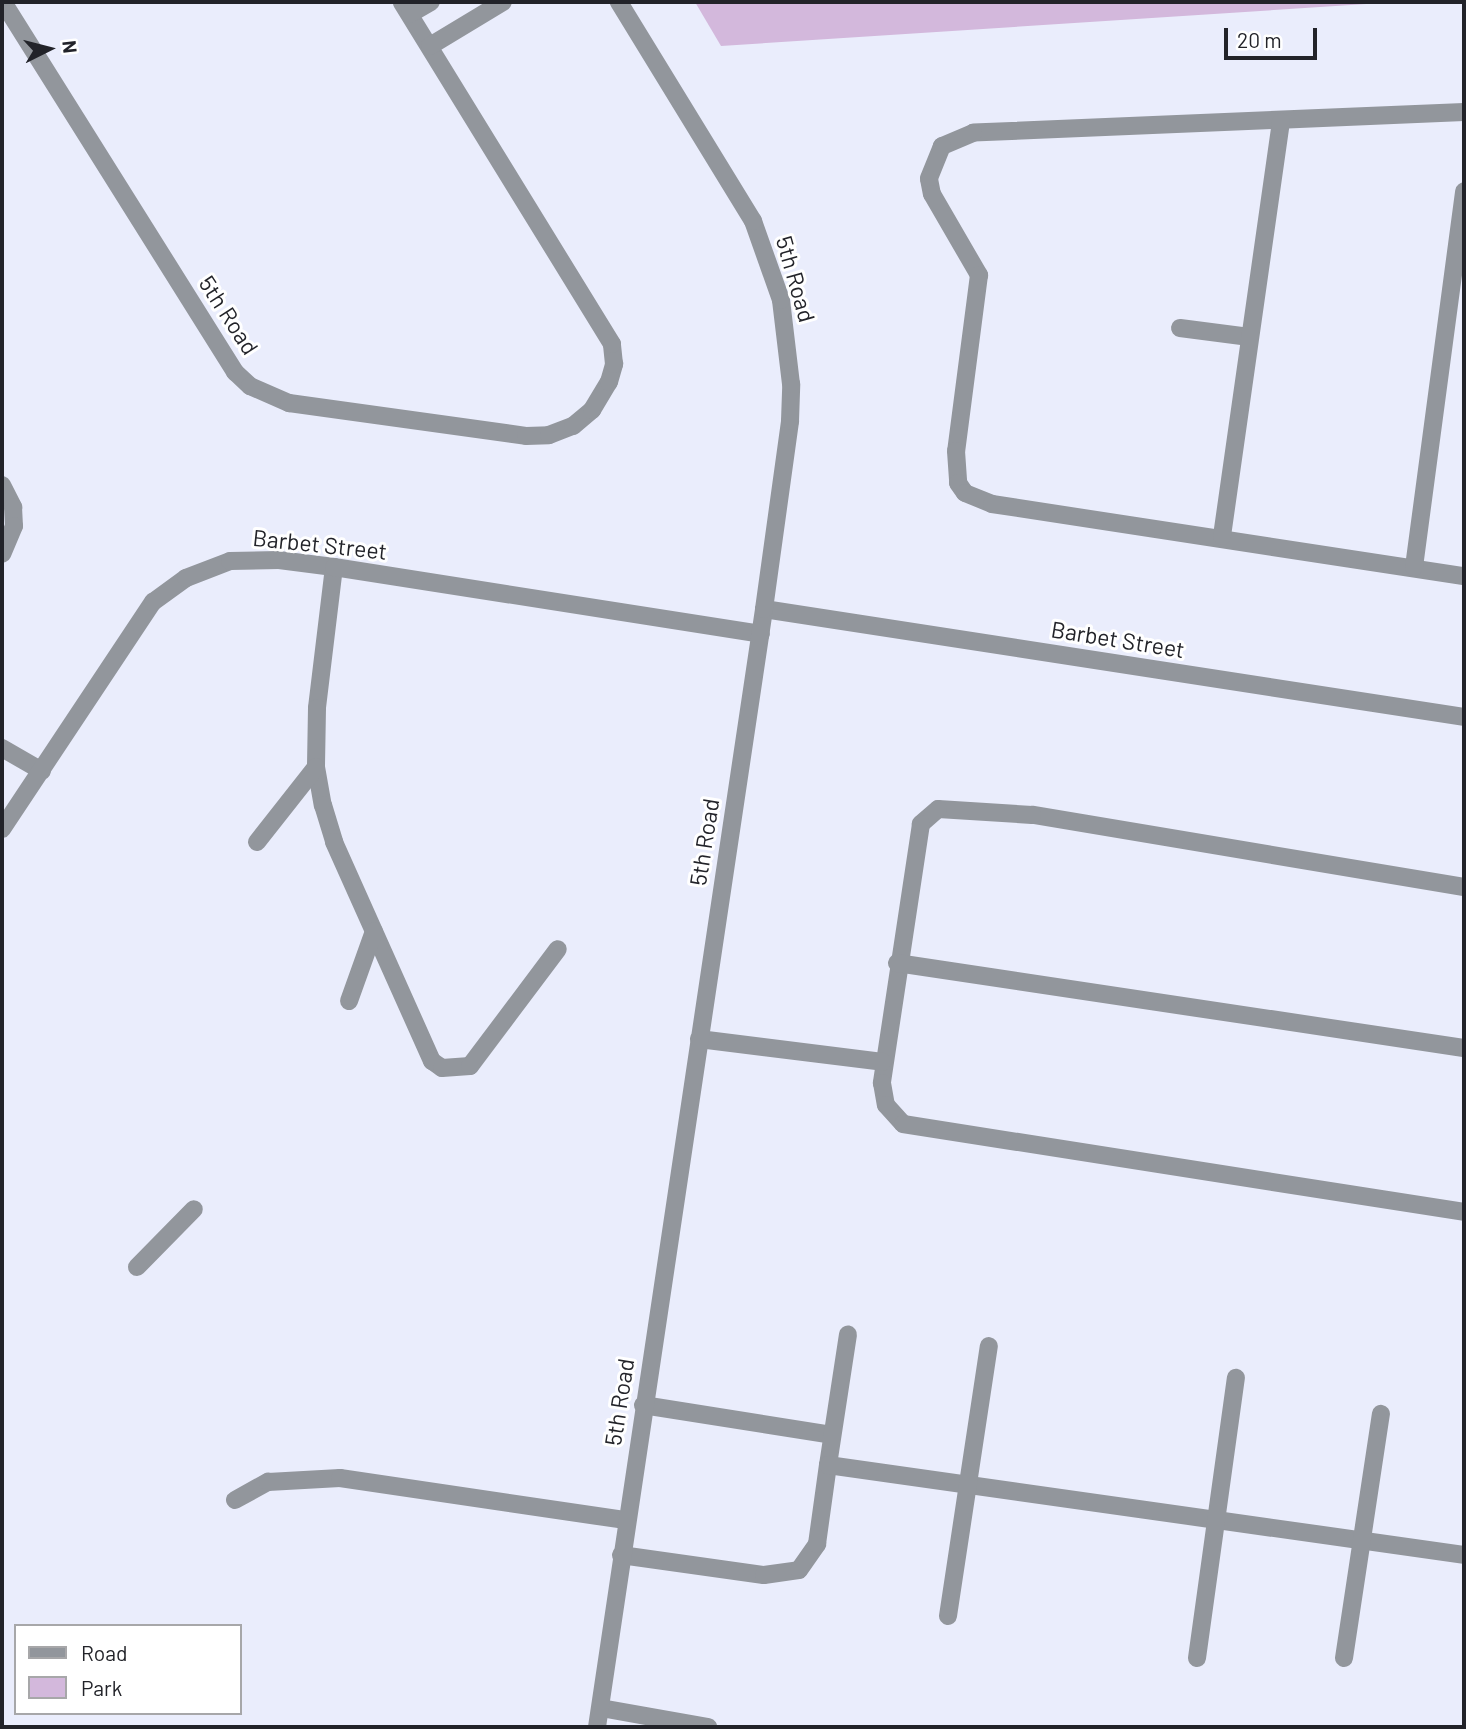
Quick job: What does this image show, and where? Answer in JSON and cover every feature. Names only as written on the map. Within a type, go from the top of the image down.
[{"type":"street","name":"5th Road","points":[[3,2],[235,372],[250,386],[289,403],[526,436],[549,435],[573,426],[592,410],[609,382],[614,364],[612,344],[406,8],[431,2]]},
{"type":"street","points":[[430,46],[503,2]]},
{"type":"street","name":"5th Road","points":[[597,1727],[643,1405],[761,634],[790,421],[788,337],[769,259],[734,184],[620,2]]},
{"type":"street","points":[[1464,112],[1280,122],[973,133],[943,146],[929,179],[932,194],[979,275],[956,452],[958,483],[965,493],[992,505],[1222,536],[1464,576]]},
{"type":"street","points":[[1222,536],[1280,122]]},
{"type":"street","points":[[1414,567],[1464,191]]},
{"type":"street","points":[[1180,328],[1249,337]]},
{"type":"street","points":[[2,485],[13,507],[13,526],[2,554]]},
{"type":"street","name":"Barbet Street","points":[[2,829],[9,802],[42,771],[153,602],[170,588],[230,561],[279,560],[334,567],[761,634]]},
{"type":"street","points":[[334,567],[317,708],[316,767],[334,842],[425,1051],[442,1068],[456,1070],[470,1066],[481,1056],[558,949]]},
{"type":"street","name":"Barbet Street","points":[[764,610],[1464,717]]},
{"type":"street","points":[[2,748],[42,771]]},
{"type":"street","points":[[257,842],[316,767]]},
{"type":"street","points":[[1464,887],[1032,815],[949,807],[928,815],[921,824],[883,1062],[886,1105],[904,1124],[1464,1212]]},
{"type":"street","points":[[349,1001],[374,931]]},
{"type":"street","points":[[897,963],[1464,1048]]},
{"type":"street","points":[[699,1039],[883,1062]]},
{"type":"street","points":[[137,1266],[194,1209]]},
{"type":"street","points":[[621,1555],[764,1575],[799,1570],[817,1544],[848,1335]]},
{"type":"street","points":[[947,1616],[989,1346]]},
{"type":"street","points":[[1197,1658],[1236,1378]]},
{"type":"street","points":[[643,1405],[832,1435]]},
{"type":"street","points":[[1343,1658],[1359,1541],[1381,1414]]},
{"type":"street","points":[[828,1465],[1464,1555]]},
{"type":"street","points":[[235,1500],[268,1482],[340,1478],[626,1520]]},
{"type":"street","points":[[601,1708],[708,1727]]},
{"type":"green space","points":[[695,2],[1397,2],[721,46]]}]
